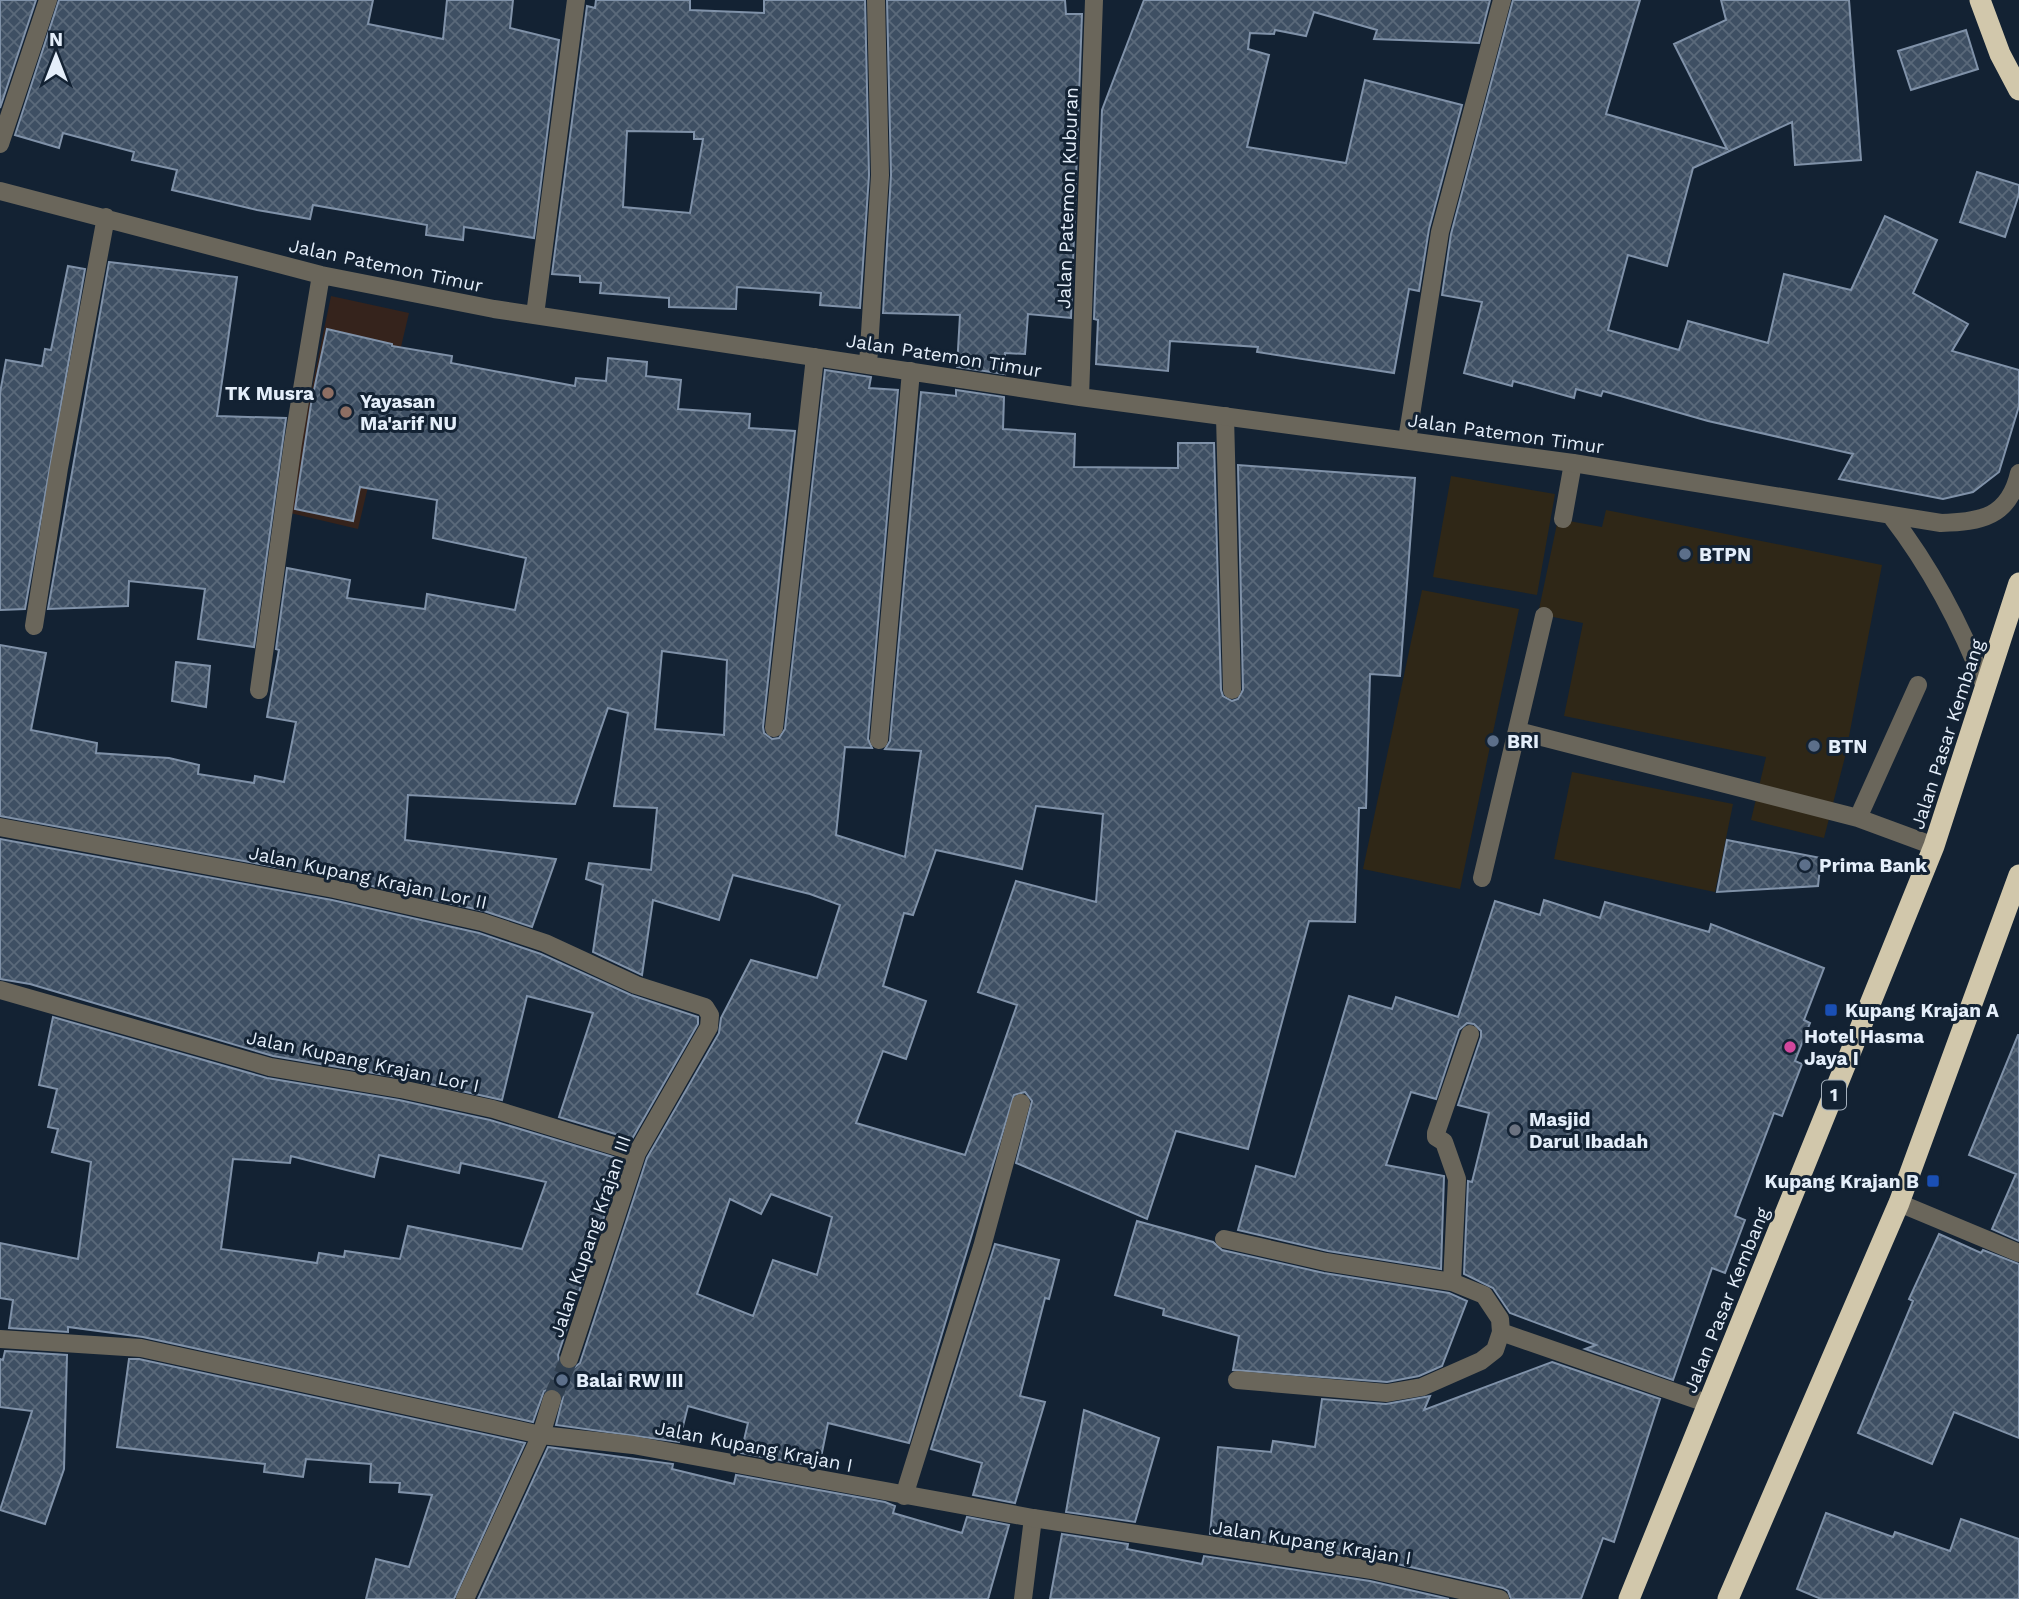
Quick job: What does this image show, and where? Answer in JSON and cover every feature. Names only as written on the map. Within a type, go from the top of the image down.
[{"type":"highway","points":[[1980,0],[2000,54],[2019,90]]},
{"type":"highway","name":"Jalan Pasar Kembang","points":[[1629,1599],[1934,846],[2019,583]]},
{"type":"highway","points":[[1728,1599],[1899,1203],[2019,875]]},
{"type":"street","points":[[0,144],[48,0]]},
{"type":"street","points":[[535,315],[576,0]]},
{"type":"street","points":[[869,366],[880,176],[876,0]]},
{"type":"street","name":"Jalan Patemon Kuburan","points":[[1080,397],[1094,0]]},
{"type":"street","points":[[1407,440],[1440,233],[1502,0]]},
{"type":"street","name":"Jalan Patemon Timur","points":[[0,191],[321,275],[535,315],[1080,397],[1573,463],[1941,523],[1975,522],[1993,515],[2005,502],[2019,473]]},
{"type":"street","points":[[34,626],[59,468],[106,217]]},
{"type":"street","points":[[259,690],[321,275]]},
{"type":"street","points":[[774,729],[815,357]]},
{"type":"street","points":[[879,740],[911,371]]},
{"type":"street","points":[[1225,416],[1232,690]]},
{"type":"street","points":[[1563,519],[1573,463]]},
{"type":"street","points":[[1891,516],[1936,582],[1968,641],[1986,689]]},
{"type":"street","points":[[1482,878],[1544,616]]},
{"type":"street","points":[[1858,818],[1918,685]]},
{"type":"street","points":[[1518,731],[1858,818],[1934,846]]},
{"type":"street","name":"Jalan Kupang Krajan Lor II","points":[[0,827],[334,889],[482,922],[545,943],[636,985],[705,1007],[710,1015]]},
{"type":"street","name":"Jalan Kupang Krajan Lor I","points":[[0,990],[270,1066],[401,1089],[493,1109],[637,1153]]},
{"type":"street","name":"Jalan Kupang Krajan III","points":[[569,1359],[637,1153],[709,1027],[710,1015]]},
{"type":"street","points":[[1452,1282],[1457,1179],[1444,1142],[1436,1137],[1436,1133],[1470,1034]]},
{"type":"street","points":[[904,1496],[982,1247],[1021,1103]]},
{"type":"street","points":[[1899,1203],[2019,1254]]},
{"type":"street","points":[[1224,1240],[1326,1262],[1452,1282],[1484,1295],[1500,1319],[1501,1332],[1494,1350],[1481,1361],[1422,1387],[1387,1393],[1237,1380]]},
{"type":"street","points":[[1501,1332],[1709,1404]]},
{"type":"street","name":"Jalan Kupang Krajan I","points":[[0,1339],[141,1348],[541,1435],[633,1445],[1033,1518],[1372,1570],[1500,1599]]},
{"type":"street","points":[[465,1599],[541,1435],[552,1399]]},
{"type":"street","points":[[1023,1599],[1033,1518]]},
{"type":"shaded area","name":"Yayasan Ma'arif NU","points":[[331,296],[409,313],[358,529],[286,512]]},
{"type":"shaded area","points":[[1451,476],[1555,494],[1537,595],[1433,577]]},
{"type":"shaded area","points":[[1606,510],[1882,565],[1845,757],[1824,838],[1751,820],[1766,757],[1564,716],[1583,623],[1538,614],[1558,519],[1602,527]]},
{"type":"shaded area","points":[[1422,590],[1519,609],[1460,889],[1363,869]]},
{"type":"shaded area","points":[[1572,772],[1733,804],[1715,892],[1554,859]]},
{"type":"building","points":[[0,0],[36,0],[0,108]]},
{"type":"building","points":[[59,0],[373,0],[368,24],[443,39],[447,0],[513,0],[510,28],[559,40],[534,238],[464,227],[463,240],[426,235],[427,225],[313,205],[310,219],[257,210],[172,190],[177,170],[132,160],[134,152],[63,133],[59,148],[15,135]]},
{"type":"building","points":[[596,0],[690,0],[690,10],[764,13],[764,0],[865,0],[869,175],[860,308],[820,305],[821,293],[737,287],[736,309],[669,307],[669,298],[600,293],[601,283],[580,282],[580,276],[552,274],[587,6],[595,8]],"holes":[[[627,131],[694,132],[694,139],[703,139],[690,213],[623,207]]]},
{"type":"building","points":[[887,0],[1065,0],[1066,14],[1082,14],[1071,318],[1028,314],[1025,354],[1005,353],[1005,374],[957,367],[960,315],[883,313],[891,175]]},
{"type":"building","points":[[1144,0],[1490,0],[1479,43],[1374,39],[1377,30],[1314,12],[1306,36],[1275,30],[1274,34],[1250,33],[1248,49],[1269,55],[1247,147],[1346,163],[1365,80],[1462,105],[1429,229],[1419,291],[1409,289],[1394,373],[1257,352],[1258,347],[1170,341],[1168,371],[1096,364],[1098,320],[1094,319],[1102,110]]},
{"type":"building","points":[[1513,0],[1640,0],[1606,114],[1727,149],[1674,44],[1726,20],[1721,0],[1849,0],[1861,160],[1795,165],[1792,122],[1693,168],[1667,266],[1628,255],[1608,330],[1679,350],[1688,321],[1768,343],[1784,274],[1851,290],[1885,216],[1937,240],[1913,293],[1968,324],[1952,351],[2019,370],[2019,406],[1999,472],[1973,492],[1943,499],[1839,479],[1853,454],[1708,421],[1603,391],[1601,396],[1576,389],[1574,398],[1513,381],[1512,386],[1464,373],[1482,302],[1442,295],[1451,234]]},
{"type":"building","points":[[1966,30],[1978,69],[1911,90],[1898,51]]},
{"type":"building","points":[[1977,172],[2019,185],[2019,194],[2005,237],[1960,222]]},
{"type":"building","points":[[109,262],[237,277],[217,416],[286,418],[254,647],[198,639],[205,589],[129,581],[128,606],[48,609]]},
{"type":"building","points":[[68,266],[85,269],[25,609],[0,610],[0,393],[6,360],[42,366],[45,349],[51,350]]},
{"type":"building","points":[[327,329],[392,346],[452,356],[451,363],[575,386],[576,378],[606,381],[608,358],[647,362],[646,376],[681,380],[678,409],[750,414],[749,428],[795,431],[763,727],[764,733],[772,739],[779,738],[785,729],[825,370],[871,377],[869,388],[898,390],[868,739],[872,748],[845,747],[836,835],[905,857],[921,751],[885,749],[890,741],[921,392],[956,396],[956,390],[1004,397],[1003,429],[1075,434],[1074,467],[1178,468],[1178,443],[1214,443],[1221,690],[1223,696],[1232,701],[1238,699],[1243,690],[1238,465],[1415,478],[1400,676],[1370,674],[1366,808],[1359,808],[1355,922],[1309,921],[1248,1149],[1176,1131],[1147,1219],[1016,1163],[1032,1101],[1025,1092],[1014,1095],[909,1443],[828,1423],[819,1467],[741,1453],[748,1423],[688,1406],[679,1442],[556,1425],[563,1397],[555,1388],[544,1391],[533,1422],[143,1337],[68,1327],[68,1332],[9,1328],[13,1300],[0,1298],[0,1243],[78,1259],[91,1162],[52,1152],[58,1129],[48,1127],[57,1089],[39,1085],[53,1017],[267,1078],[399,1100],[490,1120],[623,1160],[558,1355],[560,1366],[571,1370],[580,1363],[647,1158],[719,1033],[721,1018],[751,960],[817,978],[840,905],[810,894],[733,875],[719,920],[653,900],[642,975],[593,952],[603,885],[586,879],[589,863],[651,870],[657,808],[614,806],[628,713],[608,708],[575,804],[408,795],[405,840],[556,859],[532,927],[484,911],[336,878],[0,816],[0,645],[46,653],[31,730],[97,743],[96,753],[169,758],[199,765],[198,774],[254,783],[255,776],[284,782],[296,722],[267,717],[279,650],[276,649],[287,568],[350,580],[347,598],[425,609],[427,594],[515,610],[526,558],[433,538],[437,500],[360,487],[353,521],[295,509],[311,404]],"holes":[[[662,651],[727,660],[724,735],[655,729]],[[1036,806],[1103,814],[1096,902],[1016,881],[978,992],[1017,1005],[965,1155],[856,1123],[883,1051],[906,1059],[926,1001],[883,986],[904,913],[913,915],[936,850],[1022,869]],[[379,1155],[459,1173],[461,1163],[546,1182],[522,1249],[408,1226],[400,1259],[345,1251],[344,1257],[319,1253],[317,1263],[221,1249],[233,1159],[290,1163],[291,1156],[374,1177]],[[771,1194],[832,1217],[817,1275],[773,1260],[753,1316],[697,1294],[730,1199],[761,1214]]]},
{"type":"building","points":[[176,662],[210,666],[206,707],[172,701]]},
{"type":"building","points":[[0,839],[332,900],[479,933],[541,954],[631,995],[698,1017],[698,1024],[632,1139],[559,1117],[593,1013],[527,996],[502,1100],[403,1078],[273,1056],[30,984],[0,979]]},
{"type":"building","points":[[1727,840],[1821,858],[1818,886],[1717,892]]},
{"type":"building","points":[[1544,900],[1600,918],[1605,902],[1709,932],[1711,924],[1824,968],[1804,1020],[1810,1023],[1795,1061],[1802,1064],[1782,1116],[1774,1113],[1735,1216],[1745,1220],[1725,1273],[1712,1268],[1673,1380],[1585,1349],[1596,1345],[1510,1313],[1493,1288],[1464,1274],[1468,1181],[1472,1182],[1489,1113],[1458,1105],[1481,1037],[1481,1031],[1474,1024],[1467,1023],[1459,1030],[1436,1099],[1411,1092],[1386,1165],[1444,1176],[1441,1269],[1328,1251],[1238,1230],[1256,1166],[1295,1177],[1349,996],[1392,1009],[1396,997],[1458,1017],[1495,901],[1540,915]]},
{"type":"building","points":[[2018,1035],[2019,1241],[1992,1229],[2016,1174],[1969,1155]]},
{"type":"building","points":[[1137,1221],[1213,1242],[1222,1250],[1324,1273],[1449,1293],[1467,1301],[1442,1366],[1419,1376],[1387,1382],[1233,1370],[1239,1336],[1163,1315],[1164,1309],[1115,1295]]},
{"type":"building","points":[[1939,1234],[1981,1253],[1983,1250],[2019,1264],[2019,1438],[1954,1412],[1932,1464],[1858,1433],[1913,1301],[1909,1299]]},
{"type":"building","points":[[995,1244],[1059,1260],[1049,1299],[1045,1298],[1020,1396],[1045,1402],[1015,1503],[973,1495],[982,1463],[931,1449]]},
{"type":"building","points":[[5,1351],[67,1355],[64,1469],[45,1524],[0,1510],[32,1411],[0,1407],[0,1359],[3,1360]]},
{"type":"building","points":[[129,1359],[525,1443],[454,1599],[366,1599],[376,1559],[409,1567],[432,1495],[399,1492],[400,1483],[370,1482],[371,1464],[306,1459],[303,1477],[264,1472],[265,1464],[117,1447]]},
{"type":"building","points":[[1552,1362],[1660,1399],[1614,1542],[1603,1538],[1581,1599],[1511,1599],[1508,1591],[1503,1588],[1375,1559],[1210,1534],[1218,1447],[1271,1452],[1273,1441],[1315,1447],[1322,1399],[1386,1404],[1430,1396],[1424,1410]]},
{"type":"building","points":[[1084,1410],[1159,1438],[1135,1522],[1066,1512]]},
{"type":"building","points":[[548,1447],[673,1464],[672,1469],[734,1484],[736,1475],[885,1502],[895,1506],[893,1513],[962,1533],[967,1517],[1009,1525],[988,1599],[478,1599]]},
{"type":"building","points":[[1826,1513],[1893,1537],[1895,1532],[1950,1551],[1961,1519],[2019,1539],[2019,1599],[1821,1599],[1797,1589]]},
{"type":"building","points":[[1062,1534],[1128,1544],[1127,1549],[1202,1564],[1204,1556],[1370,1581],[1449,1599],[1050,1599]]},
{"type":"tunnel","points":[[552,1399],[569,1359]]},
{"type":"place","name":"TK Musra","points":[[328,393]]},
{"type":"place","name":"Yayasan Ma'arif NU","points":[[346,412]]},
{"type":"place","name":"BTPN","points":[[1685,554]]},
{"type":"place","name":"BRI","points":[[1493,741]]},
{"type":"place","name":"BTN","points":[[1814,746]]},
{"type":"place","name":"Prima Bank","points":[[1805,865]]},
{"type":"place","name":"Kupang Krajan A","points":[[1831,1010]]},
{"type":"place","name":"Hotel Hasma Jaya I","points":[[1790,1047]]},
{"type":"place","name":"Masjid Darul Ibadah","points":[[1515,1130]]},
{"type":"place","name":"Kupang Krajan B","points":[[1933,1181]]},
{"type":"place","name":"Balai RW III","points":[[562,1380]]}]
